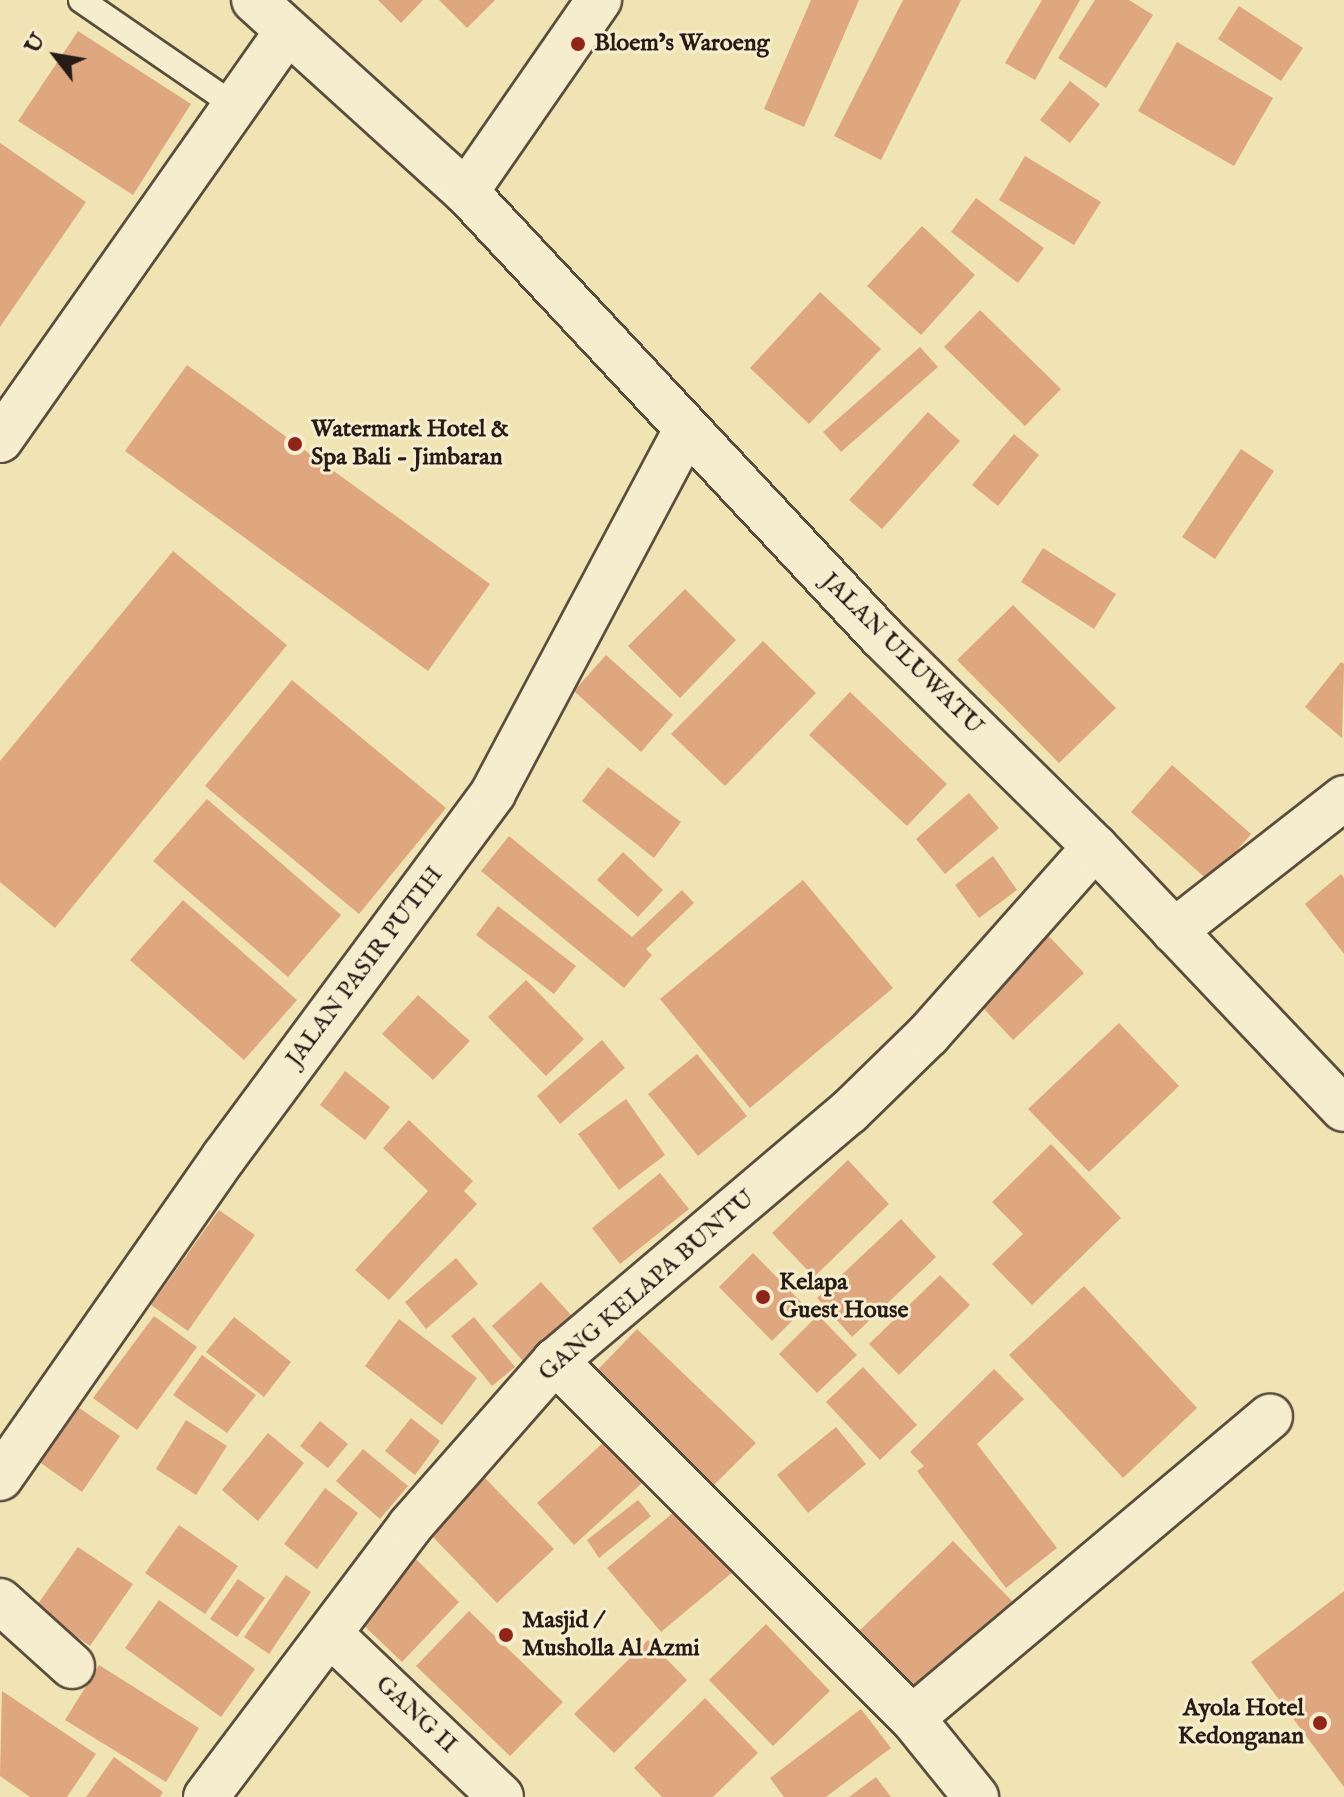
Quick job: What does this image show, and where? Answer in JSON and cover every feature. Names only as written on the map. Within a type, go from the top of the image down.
[{"type":"street","name":"JALAN ULUWATU","points":[[254,0],[466,192],[881,636],[1095,847],[1344,1109]]},
{"type":"street","points":[[466,192],[599,0]]},
{"type":"street","points":[[0,440],[287,32]]},
{"type":"street","name":"JALAN PASIR PUTIH","points":[[0,1478],[224,1157],[493,793],[686,430]]},
{"type":"street","points":[[1174,931],[1344,798]]},
{"type":"street","name":"GANG KELAPA BUNTU","points":[[206,1797],[410,1526],[555,1361],[849,1112],[928,1035],[1095,847]]},
{"type":"street","points":[[555,1361],[912,1718],[976,1797]]},
{"type":"street","points":[[912,1718],[1270,1417]]},
{"type":"street","points":[[0,1601],[72,1666]]},
{"type":"street","name":"GANG II","points":[[330,1634],[501,1797]]},
{"type":"lane","points":[[81,0],[234,105]]},
{"type":"building","points":[[378,0],[423,0],[401,23]]},
{"type":"building","points":[[439,0],[495,0],[467,28]]},
{"type":"building","points":[[811,0],[859,0],[804,127],[764,109]]},
{"type":"building","points":[[903,0],[961,0],[881,160],[834,136]]},
{"type":"building","points":[[1042,0],[1080,0],[1035,80],[1005,63]]},
{"type":"building","points":[[1095,0],[1129,0],[1153,15],[1106,88],[1058,58]]},
{"type":"building","points":[[1239,6],[1303,48],[1281,81],[1218,39]]},
{"type":"building","points":[[78,31],[191,104],[133,195],[18,121]]},
{"type":"building","points":[[1177,42],[1273,98],[1234,166],[1138,111]]},
{"type":"building","points":[[1070,81],[1100,104],[1070,143],[1040,120]]},
{"type":"building","points":[[0,143],[86,202],[0,327]]},
{"type":"building","points":[[1025,156],[1101,202],[1074,245],[999,200]]},
{"type":"building","points":[[976,198],[1044,248],[1018,283],[951,232]]},
{"type":"building","points":[[922,226],[975,275],[921,335],[867,286]]},
{"type":"building","points":[[820,292],[881,349],[809,424],[750,368]]},
{"type":"building","points":[[980,310],[1061,389],[1025,426],[944,347]]},
{"type":"building","points":[[920,347],[938,367],[841,452],[823,432]]},
{"type":"building","points":[[187,365],[490,584],[428,671],[125,451]]},
{"type":"building","points":[[928,412],[960,441],[882,529],[849,500]]},
{"type":"building","points":[[1014,434],[1039,455],[998,506],[972,485]]},
{"type":"building","points":[[1241,449],[1274,471],[1215,559],[1182,537]]},
{"type":"building","points":[[1043,548],[1116,594],[1094,629],[1021,582]]},
{"type":"building","points":[[173,551],[287,645],[55,928],[0,882],[0,761]]},
{"type":"building","points":[[685,589],[736,640],[680,698],[628,646]]},
{"type":"building","points":[[1013,605],[1116,708],[1059,763],[957,660]]},
{"type":"building","points":[[763,641],[816,693],[725,786],[671,734]]},
{"type":"building","points":[[606,655],[673,715],[641,752],[574,691]]},
{"type":"building","points":[[1341,662],[1344,664],[1342,738],[1305,707]]},
{"type":"building","points":[[292,680],[446,808],[359,914],[205,786]]},
{"type":"building","points":[[850,692],[947,784],[907,826],[809,735]]},
{"type":"building","points":[[1172,765],[1251,834],[1210,882],[1131,812]]},
{"type":"building","points":[[608,767],[681,822],[654,858],[582,801]]},
{"type":"building","points":[[969,793],[999,828],[945,874],[916,839]]},
{"type":"building","points":[[207,799],[341,915],[288,977],[153,861]]},
{"type":"building","points":[[509,836],[632,937],[682,890],[694,903],[646,949],[652,955],[624,988],[481,871]]},
{"type":"building","points":[[623,852],[663,890],[638,917],[597,880]]},
{"type":"building","points":[[993,856],[1017,890],[979,918],[955,885]]},
{"type":"building","points":[[1341,874],[1344,878],[1344,954],[1305,904]]},
{"type":"building","points":[[803,880],[893,988],[750,1108],[660,999]]},
{"type":"building","points":[[183,900],[297,1000],[244,1060],[130,960]]},
{"type":"building","points":[[498,906],[576,966],[554,994],[476,935]]},
{"type":"building","points":[[1042,929],[1084,973],[1013,1040],[971,995]]},
{"type":"building","points":[[526,980],[584,1039],[546,1076],[488,1017]]},
{"type":"building","points":[[418,995],[470,1041],[433,1080],[382,1034]]},
{"type":"building","points":[[1119,1023],[1179,1086],[1089,1172],[1028,1109]]},
{"type":"building","points":[[602,1040],[625,1068],[560,1124],[537,1096]]},
{"type":"building","points":[[697,1054],[747,1116],[698,1156],[648,1094]]},
{"type":"building","points":[[345,1071],[390,1107],[365,1140],[320,1105]]},
{"type":"building","points":[[626,1099],[665,1155],[619,1190],[578,1134]]},
{"type":"building","points":[[409,1120],[473,1181],[464,1191],[477,1204],[389,1300],[355,1270],[428,1191],[383,1148]]},
{"type":"building","points":[[1051,1144],[1121,1218],[1032,1305],[992,1264],[1023,1234],[992,1202]]},
{"type":"building","points":[[848,1160],[889,1204],[814,1277],[772,1233]]},
{"type":"building","points":[[660,1173],[689,1209],[620,1264],[592,1228]]},
{"type":"building","points":[[219,1210],[255,1235],[188,1331],[151,1305]]},
{"type":"building","points":[[901,1219],[936,1257],[852,1337],[817,1298]]},
{"type":"building","name":"Kelapa Guest House","points":[[753,1253],[806,1307],[772,1341],[719,1287]]},
{"type":"building","points":[[456,1258],[478,1284],[426,1329],[405,1302]]},
{"type":"building","points":[[940,1275],[970,1305],[899,1375],[869,1344]]},
{"type":"building","points":[[541,1282],[572,1316],[523,1361],[492,1326]]},
{"type":"building","points":[[1084,1286],[1197,1408],[1123,1478],[1009,1355]]},
{"type":"building","points":[[818,1315],[857,1355],[817,1393],[779,1354]]},
{"type":"building","points":[[154,1316],[197,1347],[137,1430],[93,1398]]},
{"type":"building","points":[[234,1317],[291,1362],[264,1397],[206,1352]]},
{"type":"building","points":[[474,1317],[515,1367],[492,1386],[451,1336]]},
{"type":"building","points":[[399,1319],[477,1378],[442,1425],[365,1366]]},
{"type":"building","points":[[637,1329],[756,1443],[701,1498],[583,1385]]},
{"type":"building","points":[[202,1355],[256,1395],[227,1433],[173,1395]]},
{"type":"building","points":[[863,1367],[917,1425],[880,1460],[826,1402]]},
{"type":"building","points":[[994,1369],[1024,1399],[977,1444],[1057,1548],[1006,1588],[917,1471],[924,1466],[910,1452]]},
{"type":"building","points":[[72,1403],[120,1436],[82,1492],[35,1459]]},
{"type":"building","points":[[411,1418],[440,1441],[415,1475],[385,1451]]},
{"type":"building","points":[[186,1420],[227,1446],[196,1495],[156,1469]]},
{"type":"building","points":[[320,1421],[348,1444],[328,1468],[300,1446]]},
{"type":"building","points":[[836,1427],[866,1464],[808,1513],[777,1475]]},
{"type":"building","points":[[268,1433],[304,1463],[258,1521],[222,1490]]},
{"type":"building","points":[[605,1441],[642,1483],[574,1545],[537,1503]]},
{"type":"building","points":[[363,1449],[408,1486],[380,1519],[336,1481]]},
{"type":"building","points":[[485,1478],[554,1549],[497,1603],[429,1533]]},
{"type":"building","points":[[325,1488],[358,1513],[317,1569],[284,1544]]},
{"type":"building","points":[[638,1500],[651,1516],[599,1558],[587,1540]]},
{"type":"building","points":[[686,1502],[740,1566],[661,1632],[607,1568]]},
{"type":"building","points":[[179,1525],[238,1566],[205,1614],[145,1573]]},
{"type":"building","points":[[953,1541],[1013,1602],[916,1694],[858,1632]]},
{"type":"building","points":[[78,1547],[133,1584],[90,1646],[35,1608]]},
{"type":"building","points":[[413,1556],[459,1602],[402,1662],[355,1617]]},
{"type":"building","points":[[286,1575],[311,1592],[269,1654],[244,1637]]},
{"type":"building","points":[[238,1579],[265,1598],[237,1637],[210,1619]]},
{"type":"building","name":"Ayola Hotel Kedonganan","points":[[1344,1591],[1344,1787],[1251,1662]]},
{"type":"building","points":[[159,1600],[255,1669],[221,1717],[125,1648]]},
{"type":"building","points":[[469,1611],[563,1702],[510,1756],[416,1666]]},
{"type":"building","points":[[766,1624],[830,1691],[773,1746],[709,1680]]},
{"type":"building","points":[[648,1640],[687,1680],[614,1753],[574,1714]]},
{"type":"building","points":[[99,1665],[199,1728],[166,1782],[65,1720]]},
{"type":"building","points":[[2,1691],[96,1754],[67,1797],[30,1797],[0,1776]]},
{"type":"building","points":[[705,1698],[758,1753],[713,1797],[662,1797],[634,1768]]},
{"type":"building","points":[[861,1709],[891,1748],[826,1797],[784,1797],[770,1778]]},
{"type":"building","points":[[114,1757],[163,1792],[160,1797],[86,1797]]},
{"type":"building","points":[[876,1777],[891,1797],[849,1797]]},
{"type":"place","name":"Bloem’s Waroeng","points":[[578,44]]},
{"type":"place","name":"Watermark Hotel & Spa Bali - Jimbaran","points":[[295,444]]},
{"type":"place","name":"Kelapa Guest House","points":[[763,1297]]},
{"type":"place","name":"Masjid / Musholla Al Azmi","points":[[506,1635]]},
{"type":"place","name":"Ayola Hotel Kedonganan","points":[[1320,1723]]}]
